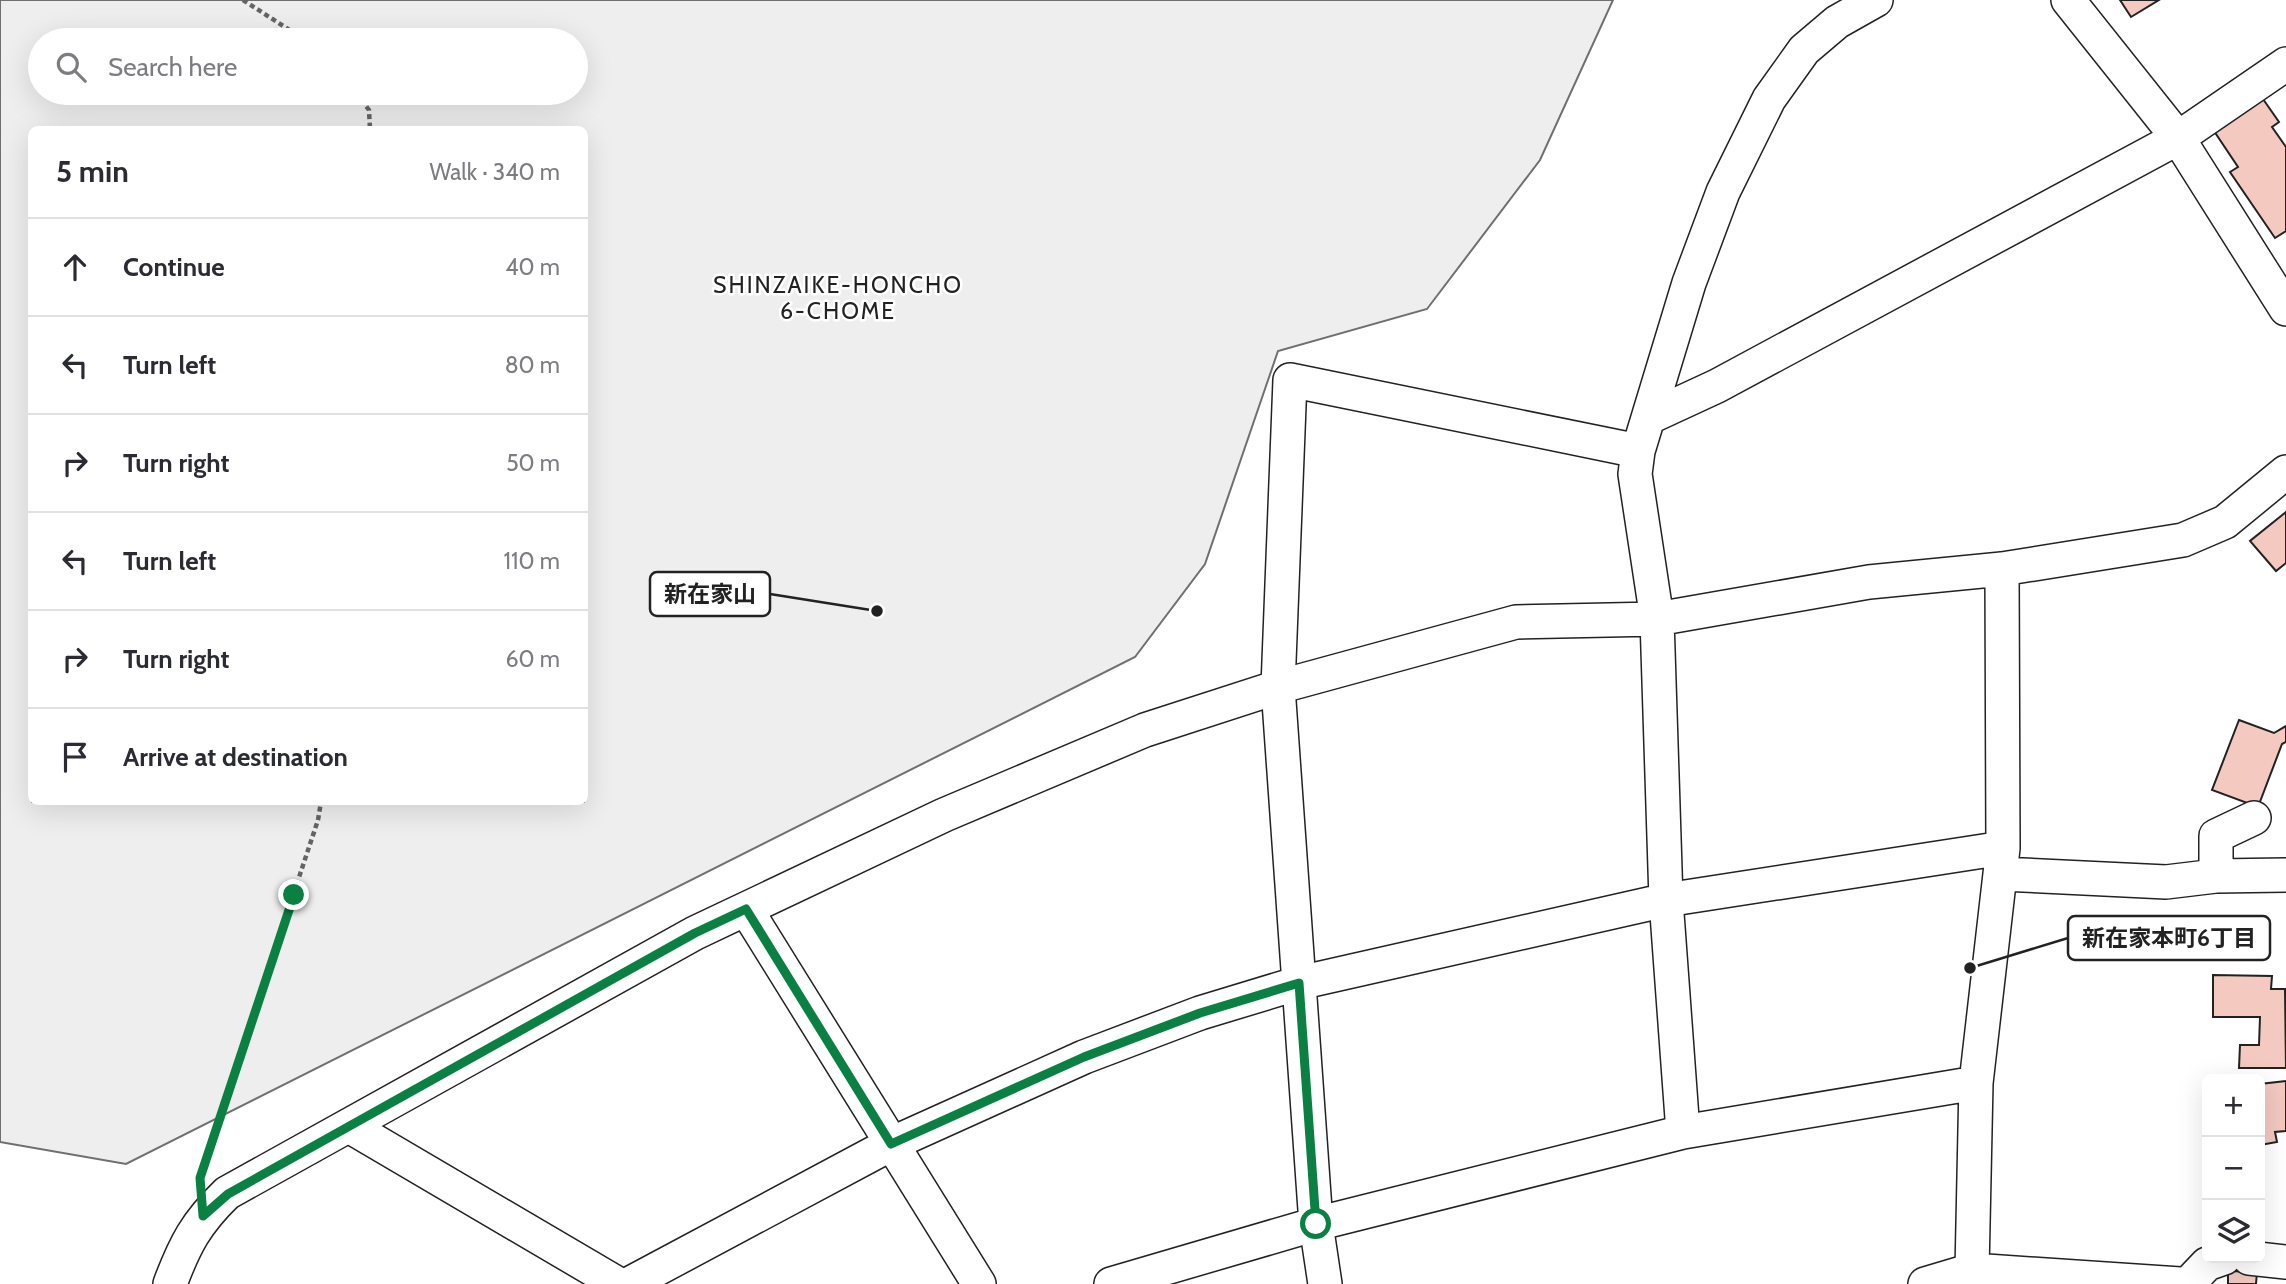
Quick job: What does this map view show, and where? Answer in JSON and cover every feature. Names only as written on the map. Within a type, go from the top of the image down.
[{"type":"street","points":[[1683,1132],[1666,900],[1657,619],[1635,474],[1638,451],[1689,283],[1713,218],[1769,99],[1804,50],[1837,22],[1876,0]]},
{"type":"street","points":[[2068,0],[2178,138],[2286,309]]},
{"type":"street","points":[[1650,417],[1717,386],[2178,138],[2286,64]]},
{"type":"street","points":[[1325,1284],[1316,1224],[1279,687],[1290,380],[1638,451]]},
{"type":"street","points":[[170,1284],[185,1243],[203,1216],[228,1194],[695,933],[944,815],[1145,730],[1279,687],[1516,622],[1657,619],[1869,582],[2002,569],[2183,540],[2225,522],[2286,472]]},
{"type":"street","points":[[1972,1270],[1976,1083],[2002,861],[2002,569]]},
{"type":"street","points":[[2216,876],[2216,836],[2254,818]]},
{"type":"street","points":[[629,1284],[891,1144],[1084,1057],[1200,1013],[1299,983],[1666,900],[2002,861],[2166,881],[2216,876],[2286,875]]},
{"type":"street","points":[[746,909],[979,1284]]},
{"type":"street","points":[[1111,1284],[1316,1224],[1683,1132],[1976,1083]]},
{"type":"street","points":[[349,1126],[618,1284]]},
{"type":"street","points":[[2265,1260],[2286,1262]]},
{"type":"street","points":[[2188,1284],[2210,1263]]},
{"type":"street","points":[[1925,1284],[1972,1270],[2180,1284]]},
{"type":"path","points":[[243,0],[286,28]]},
{"type":"path","points":[[365,105],[369,110],[370,126]]},
{"type":"path","points":[[203,1216],[200,1178],[298,883],[320,805]]},
{"type":"shaded area","points":[[0,0],[1613,0],[1540,160],[1427,309],[1278,351],[1205,564],[1135,657],[126,1164],[0,1142]]},
{"type":"building","points":[[2120,0],[2159,0],[2131,17]]},
{"type":"building","points":[[2263,99],[2279,122],[2272,127],[2286,147],[2286,231],[2275,238],[2230,172],[2238,167],[2214,131]]},
{"type":"building","points":[[2286,512],[2286,563],[2276,571],[2250,541]]},
{"type":"building","points":[[2239,720],[2274,733],[2286,726],[2286,742],[2282,744],[2258,807],[2212,790]]},
{"type":"building","points":[[2213,975],[2272,976],[2271,989],[2285,989],[2286,1068],[2239,1068],[2240,1045],[2259,1045],[2260,1017],[2213,1017]]},
{"type":"building","points":[[2286,1081],[2286,1131],[2275,1132],[2277,1142],[2265,1144],[2265,1137],[2265,1083]]},
{"type":"building","points":[[2228,1271],[2257,1272],[2256,1284],[2228,1284]]},
{"type":"place","name":"新在家山","points":[[877,611]]},
{"type":"place","name":"新在家本町6丁目","points":[[1970,968]]},
{"type":"district","name":"SHINZAIKE-HONCHO 6-CHOME","points":[[838,298]]},
{"type":"route","points":[[294,895],[256,1002],[200,1178],[203,1216],[228,1194],[695,933],[746,909],[891,1144],[1084,1057],[1200,1013],[1299,983],[1316,1224]]}]
